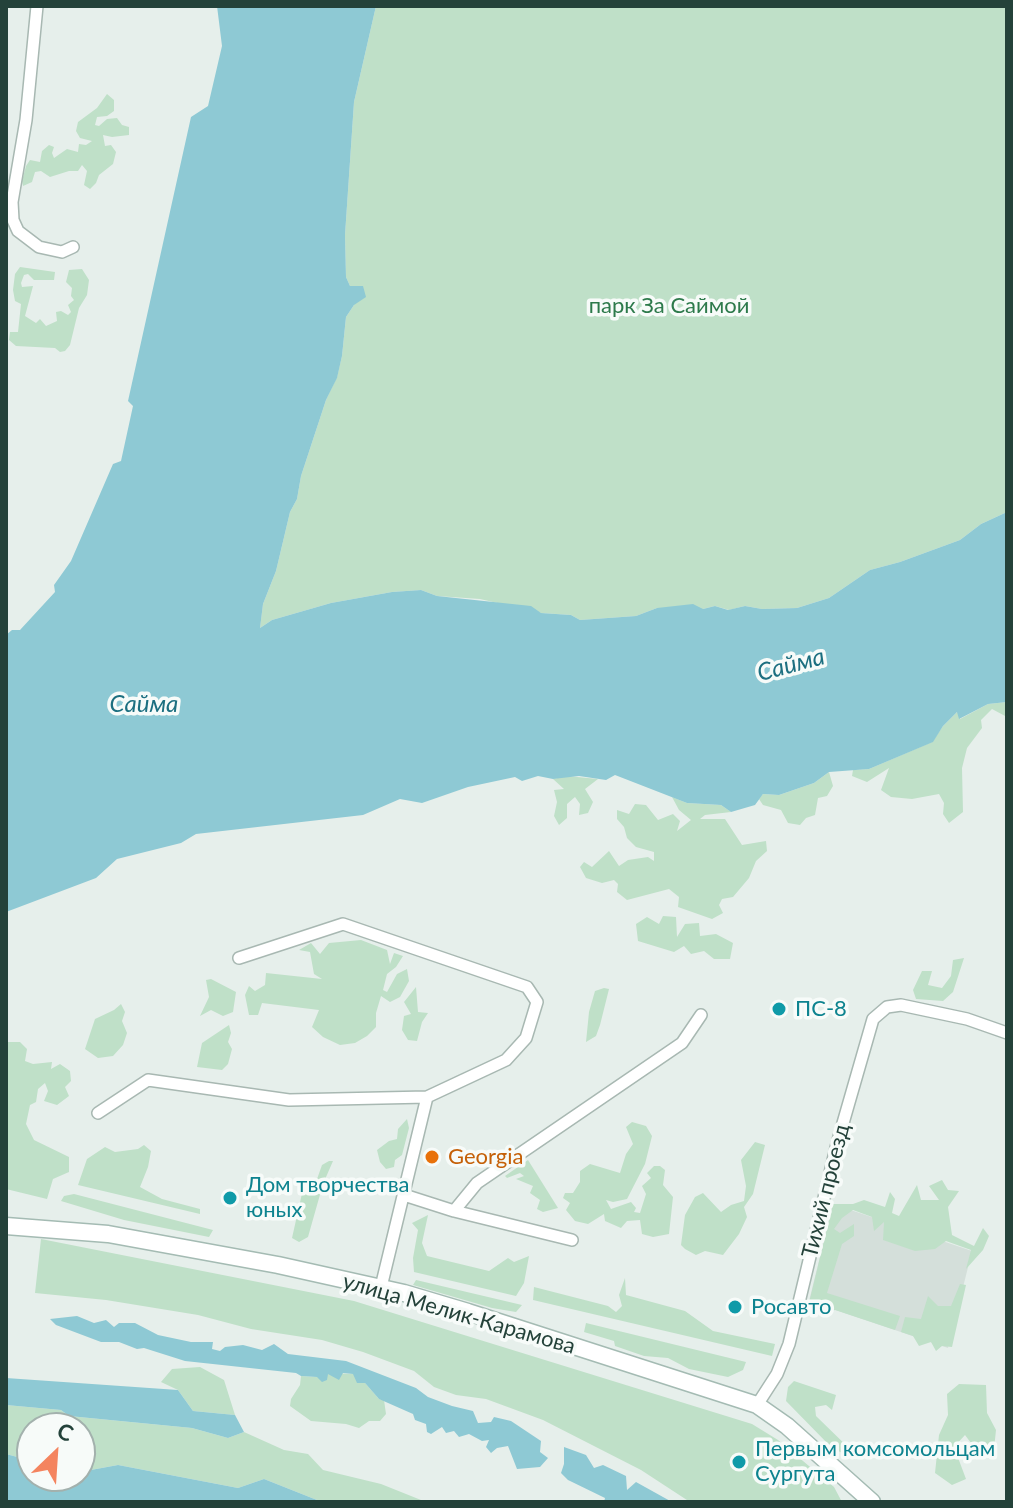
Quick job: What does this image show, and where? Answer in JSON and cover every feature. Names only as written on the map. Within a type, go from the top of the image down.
[{"type":"main road","name":"улица Мелик-Карамова","points":[[6,1226],[108,1234],[278,1265],[381,1287],[468,1312],[757,1405],[787,1426],[872,1502]]},
{"type":"street","points":[[37,6],[26,120],[12,202],[13,220],[18,231],[39,247],[62,252],[73,247]]},
{"type":"street","points":[[98,1113],[148,1080],[289,1100],[427,1097],[506,1060],[526,1038],[537,1002],[527,987],[343,924],[239,958]]},
{"type":"street","name":"Тихий проезд","points":[[757,1405],[777,1374],[789,1344],[837,1142],[873,1019],[887,1007],[901,1005],[967,1019],[1007,1033]]},
{"type":"street","points":[[454,1211],[477,1183],[682,1043],[701,1015]]},
{"type":"street","points":[[381,1287],[427,1097]]},
{"type":"street","points":[[404,1195],[454,1211],[572,1240]]},
{"type":"shaded area","points":[[833,1204],[972,1251],[948,1348],[809,1301]]},
{"type":"green space","name":"парк За Саймой","points":[[376,6],[1007,6],[1007,512],[981,524],[960,540],[870,570],[829,598],[797,608],[657,608],[636,616],[580,620],[571,615],[541,613],[480,599],[437,596],[421,590],[331,603],[272,620],[260,628],[263,604],[276,571],[301,476],[326,400],[337,377],[346,317],[354,305],[356,287],[350,286],[346,277],[345,235],[354,102]]},
{"type":"green space","points":[[107,94],[114,100],[114,111],[97,117],[95,125],[117,118],[122,125],[129,127],[129,135],[103,135],[105,146],[111,145],[116,152],[113,164],[99,175],[96,183],[90,189],[84,185],[87,171],[82,165],[78,171],[50,177],[41,171],[35,172],[32,182],[23,186],[26,166],[30,160],[40,162],[42,151],[49,145],[54,147],[54,158],[67,149],[78,152],[79,144],[86,145],[92,141],[80,138],[76,131],[78,122],[97,108]]},
{"type":"green space","points":[[20,267],[55,272],[54,280],[34,280],[28,274],[24,275],[21,283],[22,287],[33,286],[25,316],[36,323],[40,319],[46,326],[57,321],[56,312],[68,315],[71,312],[68,305],[74,300],[72,288],[66,282],[69,270],[82,269],[89,280],[87,295],[79,308],[70,345],[65,351],[16,346],[9,340],[10,332],[18,332],[21,304],[15,301],[13,290],[15,274]]},
{"type":"green space","points":[[1007,702],[1007,717],[992,709],[981,720],[982,728],[967,748],[962,768],[963,812],[949,823],[943,814],[944,803],[939,794],[912,799],[891,797],[881,790],[889,768],[867,782],[852,776],[853,770],[869,769],[932,742],[958,711],[960,719],[988,704]]},
{"type":"green space","points":[[829,772],[833,786],[827,796],[818,798],[815,815],[806,818],[800,825],[788,823],[781,810],[763,805],[759,799],[763,794],[779,795],[814,783]]},
{"type":"green space","points":[[567,776],[598,779],[585,789],[593,802],[588,813],[579,815],[580,804],[575,797],[567,804],[567,818],[559,825],[554,816],[557,802],[554,790],[564,789],[553,779]]},
{"type":"green space","points":[[672,797],[687,803],[721,805],[731,812],[705,815],[700,819],[725,819],[742,845],[766,841],[767,851],[756,861],[749,878],[733,897],[722,899],[719,905],[723,913],[712,919],[678,907],[679,897],[669,889],[627,900],[617,892],[618,884],[614,880],[602,883],[586,878],[580,867],[584,862],[592,867],[609,851],[619,866],[628,860],[648,857],[654,861],[654,852],[636,847],[627,838],[624,827],[617,819],[617,810],[629,814],[635,804],[646,805],[658,820],[673,814],[680,821],[677,831],[691,820],[679,810]]},
{"type":"green space","points":[[663,916],[676,917],[677,937],[685,924],[699,923],[700,936],[716,934],[733,943],[730,959],[714,959],[704,951],[691,954],[684,946],[674,952],[638,941],[636,924],[647,917],[659,924]]},
{"type":"green space","points":[[361,940],[387,950],[390,964],[394,953],[403,956],[387,974],[383,990],[387,992],[397,974],[407,969],[409,981],[400,997],[390,1002],[381,996],[376,1027],[367,1036],[355,1043],[340,1045],[323,1037],[312,1027],[319,1010],[262,1003],[258,1015],[249,1015],[245,995],[249,986],[255,991],[265,985],[266,973],[322,979],[314,974],[310,952],[299,950],[311,943],[320,954],[329,943]]},
{"type":"green space","points":[[964,958],[953,992],[943,1001],[916,999],[913,990],[922,971],[932,971],[928,985],[942,988],[951,976],[953,960]]},
{"type":"green space","points":[[211,979],[236,992],[233,1012],[223,1016],[211,1010],[200,1016],[209,997],[206,980]]},
{"type":"green space","points":[[416,987],[418,1012],[428,1013],[417,1041],[408,1040],[402,1030],[404,1016],[411,1014],[404,1002]]},
{"type":"green space","points":[[609,989],[600,1025],[596,1036],[586,1042],[595,991]]},
{"type":"green space","points":[[121,1004],[125,1012],[122,1021],[127,1033],[123,1045],[113,1056],[98,1058],[85,1049],[95,1019]]},
{"type":"green space","points":[[229,1025],[231,1033],[228,1042],[232,1049],[228,1064],[222,1070],[197,1067],[202,1043]]},
{"type":"green space","points":[[6,1042],[20,1042],[27,1049],[25,1061],[33,1064],[52,1062],[51,1069],[60,1064],[70,1071],[71,1081],[65,1087],[69,1096],[57,1105],[44,1101],[48,1091],[45,1083],[38,1089],[36,1102],[30,1105],[26,1124],[34,1140],[69,1157],[69,1172],[53,1179],[47,1199],[6,1189]]},
{"type":"green space","points":[[407,1119],[409,1128],[402,1155],[395,1160],[394,1167],[386,1169],[380,1162],[377,1150],[397,1139],[398,1129]]},
{"type":"green space","points":[[632,1122],[646,1126],[652,1136],[645,1164],[627,1199],[606,1200],[611,1209],[631,1202],[636,1208],[634,1212],[640,1213],[646,1194],[642,1186],[651,1178],[647,1173],[654,1166],[660,1166],[665,1170],[663,1185],[673,1197],[669,1234],[653,1237],[642,1234],[640,1220],[627,1221],[621,1228],[605,1221],[604,1214],[588,1224],[575,1221],[566,1210],[570,1203],[563,1198],[565,1193],[573,1193],[580,1182],[580,1171],[590,1164],[620,1173],[633,1144],[626,1127]]},
{"type":"green space","points":[[755,1142],[765,1145],[753,1194],[744,1207],[747,1217],[739,1234],[723,1255],[705,1251],[696,1255],[685,1249],[681,1245],[685,1215],[695,1197],[703,1193],[721,1212],[744,1201],[746,1186],[741,1160]]},
{"type":"green space","points":[[144,1145],[151,1151],[140,1187],[162,1199],[200,1209],[200,1214],[78,1185],[87,1159],[105,1147],[115,1152],[138,1149]]},
{"type":"green space","points":[[528,1160],[558,1208],[543,1212],[537,1209],[540,1200],[530,1193],[533,1186],[516,1179],[524,1176],[520,1173],[505,1176]]},
{"type":"green space","points":[[333,1161],[308,1237],[299,1242],[292,1238],[305,1180],[316,1182],[322,1165]]},
{"type":"green space","points":[[942,1180],[948,1190],[959,1191],[948,1207],[952,1235],[974,1246],[983,1228],[989,1236],[983,1250],[966,1269],[971,1250],[946,1241],[935,1249],[915,1251],[883,1240],[884,1222],[874,1231],[872,1217],[853,1210],[834,1229],[840,1233],[854,1224],[854,1236],[842,1244],[827,1293],[900,1316],[895,1330],[835,1310],[826,1313],[808,1307],[833,1204],[853,1204],[864,1200],[885,1207],[890,1192],[895,1199],[892,1213],[899,1216],[917,1185],[921,1200],[939,1200],[929,1186]]},
{"type":"green space","points":[[74,1194],[213,1230],[209,1237],[124,1220],[61,1201],[64,1196]]},
{"type":"green space","points":[[428,1215],[422,1243],[427,1256],[489,1271],[508,1258],[514,1262],[529,1256],[524,1283],[516,1296],[414,1272],[418,1230],[412,1223]]},
{"type":"green space","points":[[41,1239],[354,1301],[752,1424],[778,1440],[834,1487],[842,1502],[690,1502],[641,1470],[543,1420],[486,1399],[456,1395],[434,1387],[414,1371],[363,1352],[322,1340],[251,1329],[198,1315],[106,1300],[35,1293]]},
{"type":"green space","points":[[625,1278],[626,1295],[685,1311],[713,1331],[775,1344],[772,1356],[533,1300],[534,1287],[608,1306],[616,1312],[622,1306],[619,1295]]},
{"type":"green space","points":[[416,1280],[522,1305],[516,1312],[492,1308],[413,1285]]},
{"type":"green space","points":[[960,1284],[966,1285],[952,1347],[942,1346],[936,1351],[931,1342],[919,1346],[913,1336],[901,1332],[905,1317],[921,1319],[928,1296],[938,1306],[951,1306]]},
{"type":"green space","points":[[586,1323],[746,1362],[743,1370],[728,1377],[689,1369],[668,1358],[644,1356],[615,1346],[614,1341],[584,1332]]},
{"type":"green space","points":[[200,1367],[224,1380],[235,1415],[193,1411],[178,1390],[161,1382],[172,1369]]},
{"type":"green space","points":[[328,1373],[354,1374],[379,1399],[384,1400],[386,1414],[380,1421],[369,1421],[359,1428],[311,1421],[290,1406],[301,1376],[317,1377]]},
{"type":"green space","points":[[794,1381],[836,1395],[832,1410],[826,1405],[815,1407],[816,1416],[854,1453],[855,1460],[831,1447],[786,1401],[788,1387]]},
{"type":"green space","points":[[959,1384],[986,1385],[987,1413],[996,1430],[994,1449],[974,1447],[965,1435],[954,1447],[966,1479],[952,1485],[935,1473],[939,1435],[948,1415],[947,1394]]},
{"type":"green space","points":[[6,1405],[64,1412],[16,1412],[16,1457],[6,1454]]},
{"type":"green space","points":[[96,1419],[192,1428],[228,1438],[244,1432],[284,1450],[308,1454],[323,1470],[381,1484],[426,1502],[322,1502],[264,1479],[238,1488],[118,1465],[96,1469]]},
{"type":"water","name":"Сайма","points":[[217,6],[376,6],[354,102],[345,235],[346,277],[350,286],[363,286],[366,297],[354,305],[346,317],[337,378],[326,400],[301,476],[276,571],[263,604],[260,628],[272,620],[331,603],[421,590],[437,596],[531,606],[541,613],[571,615],[580,620],[636,616],[657,608],[693,604],[703,609],[715,606],[728,610],[745,606],[797,608],[829,598],[870,570],[960,540],[981,524],[1007,512],[1007,702],[988,704],[959,719],[957,712],[933,742],[869,769],[829,772],[814,783],[779,795],[763,794],[755,805],[731,812],[721,805],[687,803],[615,775],[606,780],[579,776],[553,779],[538,776],[522,781],[515,777],[468,787],[422,803],[400,799],[363,815],[196,834],[181,843],[117,859],[96,878],[6,912],[6,635],[12,630],[20,630],[55,592],[54,585],[71,561],[113,464],[121,461],[133,406],[128,401],[191,117],[208,106],[222,46]]},
{"type":"water","points":[[77,1316],[94,1323],[106,1320],[114,1327],[119,1323],[135,1323],[158,1335],[191,1342],[213,1342],[212,1349],[220,1351],[225,1347],[243,1345],[262,1350],[274,1344],[288,1354],[346,1361],[416,1388],[428,1397],[473,1411],[478,1423],[491,1422],[494,1417],[511,1421],[541,1441],[540,1452],[548,1458],[540,1467],[517,1469],[508,1446],[491,1453],[486,1447],[489,1440],[482,1441],[469,1434],[459,1437],[454,1431],[446,1433],[442,1427],[431,1434],[427,1432],[426,1424],[415,1420],[413,1414],[379,1399],[365,1383],[357,1383],[353,1374],[343,1373],[339,1380],[328,1374],[327,1380],[322,1382],[317,1377],[296,1373],[185,1361],[119,1342],[101,1342],[56,1325],[50,1319]]},
{"type":"water","points":[[6,1378],[178,1390],[193,1411],[235,1415],[244,1432],[228,1438],[192,1428],[96,1419],[96,1412],[64,1412],[6,1405]]},
{"type":"water","points":[[564,1447],[586,1455],[594,1468],[603,1465],[626,1476],[627,1490],[636,1482],[672,1502],[604,1502],[605,1498],[568,1480],[561,1473]]},
{"type":"water","points":[[6,1454],[16,1457],[16,1492],[96,1492],[96,1469],[118,1465],[238,1488],[264,1479],[322,1502],[6,1502]]},
{"type":"place","name":"ПС-8","points":[[779,1009]]},
{"type":"place","name":"Georgia","points":[[432,1157]]},
{"type":"place","name":"Дом творчества юных","points":[[230,1198]]},
{"type":"place","name":"Росавто","points":[[735,1307]]},
{"type":"place","name":"Первым комсомольцам Сургута","points":[[739,1462]]}]
